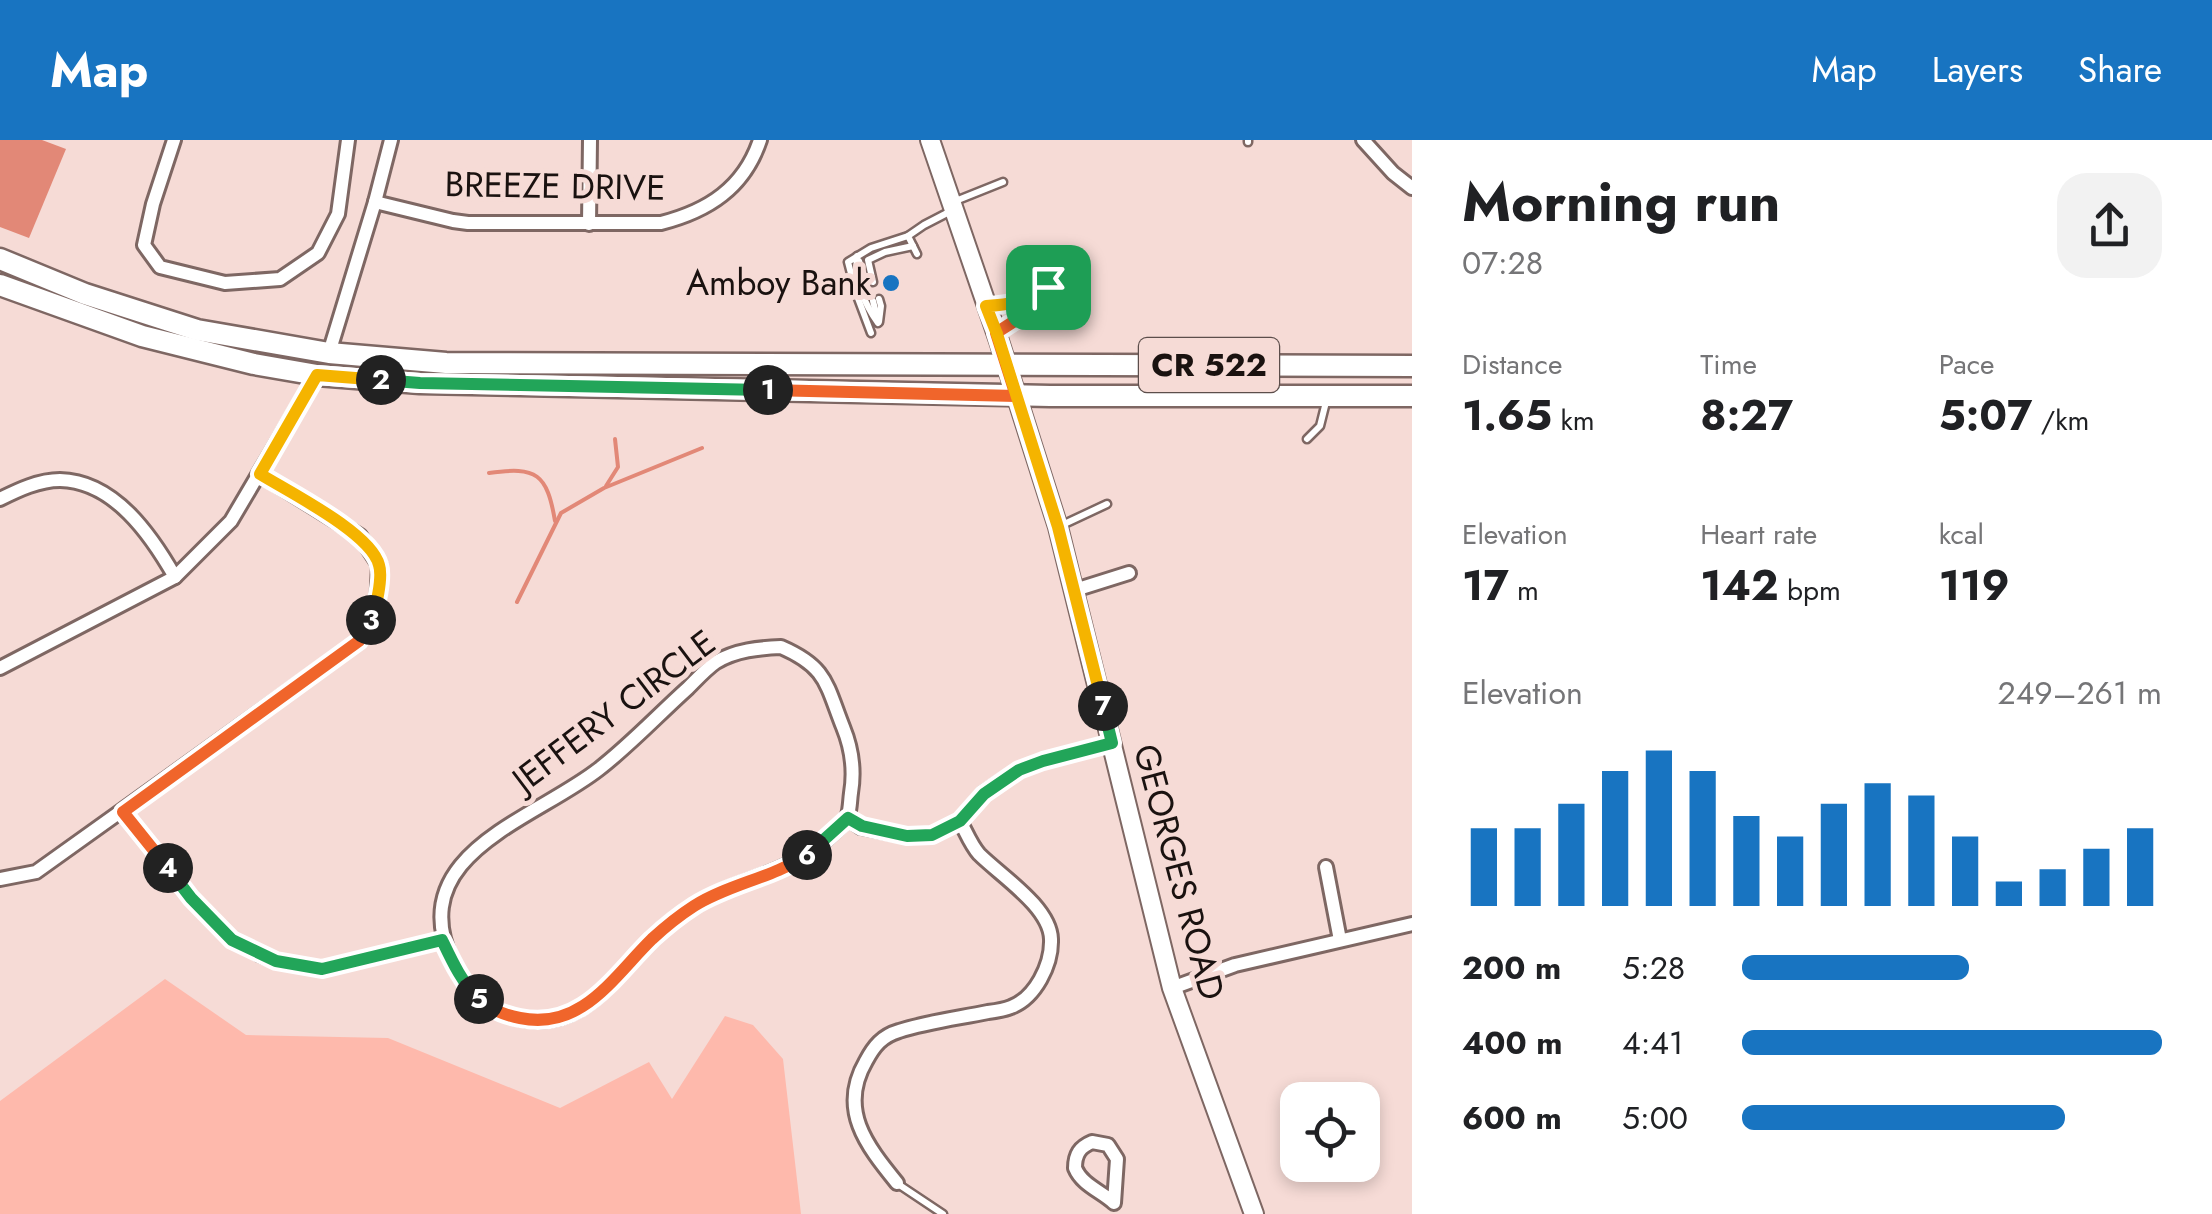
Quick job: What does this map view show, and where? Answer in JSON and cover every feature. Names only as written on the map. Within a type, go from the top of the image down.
[{"type":"main road","name":"CR 522","points":[[0,259],[85,294],[198,330],[329,353],[446,363],[1412,366]]},
{"type":"main road","name":"CR 522","points":[[0,285],[142,336],[317,375],[420,383],[1016,396],[1412,396]]},
{"type":"street","points":[[174,140],[144,245],[160,267],[225,284],[280,279],[318,253],[338,214],[348,140]]},
{"type":"street","points":[[329,353],[391,140]]},
{"type":"street","points":[[589,224],[590,140]]},
{"type":"street","name":"BREEZE DRIVE","points":[[375,202],[453,221],[661,223],[713,203],[741,177],[760,140]]},
{"type":"street","name":"GEORGES ROAD","points":[[930,140],[1058,527],[1172,988],[1254,1214]]},
{"type":"street","points":[[1363,140],[1393,174],[1412,188]]},
{"type":"street","points":[[0,668],[176,577],[230,521],[317,375]]},
{"type":"street","points":[[0,879],[36,872],[359,641],[377,608],[380,565],[360,536],[260,474]]},
{"type":"street","points":[[0,499],[24,487],[60,480],[101,490],[127,512],[176,577]]},
{"type":"street","points":[[1075,590],[1129,574]]},
{"type":"street","name":"JEFFERY CIRCLE","points":[[442,940],[445,890],[462,860],[598,770],[715,663],[748,650],[781,647],[810,662],[823,678],[850,743],[854,774],[848,818]]},
{"type":"street","points":[[259,954],[322,969],[442,940],[470,991],[484,1004],[525,1019],[568,1016],[604,991],[654,937],[684,913],[700,902],[804,857],[848,818],[862,826],[907,836],[932,835],[960,821],[984,794],[1019,770],[1112,743]]},
{"type":"street","points":[[896,1183],[869,1148],[857,1120],[856,1078],[878,1042],[898,1031],[1012,1007],[1030,995],[1042,977],[1049,954],[1052,936],[1034,902],[976,851],[960,821]]},
{"type":"street","points":[[1326,867],[1340,940]]},
{"type":"street","points":[[1172,988],[1235,965],[1412,924]]},
{"type":"street","points":[[1100,1142],[1114,1151],[1118,1159],[1114,1209],[1078,1175],[1075,1159],[1084,1145],[1100,1142]]},
{"type":"lane","points":[[871,332],[848,262],[908,236],[953,206],[1003,182]]},
{"type":"lane","points":[[858,255],[870,283],[868,260],[885,252],[915,250],[908,236]]},
{"type":"lane","points":[[858,255],[856,271],[867,307],[878,323],[881,306],[876,300]]},
{"type":"lane","points":[[1055,282],[1084,287]]},
{"type":"lane","points":[[986,306],[1010,305],[1048,287],[1047,300],[996,333]]},
{"type":"lane","points":[[1307,439],[1320,426],[1327,396]]},
{"type":"lane","points":[[1058,527],[1107,504]]},
{"type":"lane","points":[[123,812],[191,898],[232,940],[259,954]]},
{"type":"lane","points":[[896,1183],[943,1214]]},
{"type":"shaded area","points":[[0,140],[42,140],[66,149],[29,238],[0,227]]},
{"type":"shaded area","points":[[165,979],[246,1035],[388,1038],[560,1108],[649,1062],[672,1099],[725,1016],[753,1025],[783,1059],[801,1214],[0,1214],[0,1101]]},
{"type":"waterway","points":[[606,486],[618,467],[615,439]]},
{"type":"waterway","points":[[517,602],[561,513],[604,488],[702,448]]},
{"type":"waterway","points":[[489,473],[518,471],[537,477],[548,493],[555,521]]},
{"type":"place","name":"Amboy Bank","points":[[891,283]]},
{"type":"route","points":[[1048,287],[1010,305],[986,306],[999,341],[1058,527],[1112,743],[1019,770],[984,794],[960,821],[932,835],[907,836],[862,826],[848,818],[804,857],[700,902],[684,913],[654,937],[583,1008],[568,1016],[540,1020],[500,1013],[484,1004],[470,991],[442,940],[322,969],[259,954],[232,940],[191,898],[123,812],[359,641],[377,608],[380,565],[360,536],[260,474],[317,375],[420,383],[1016,396],[996,333],[1019,320],[1047,300],[1048,287]]}]
